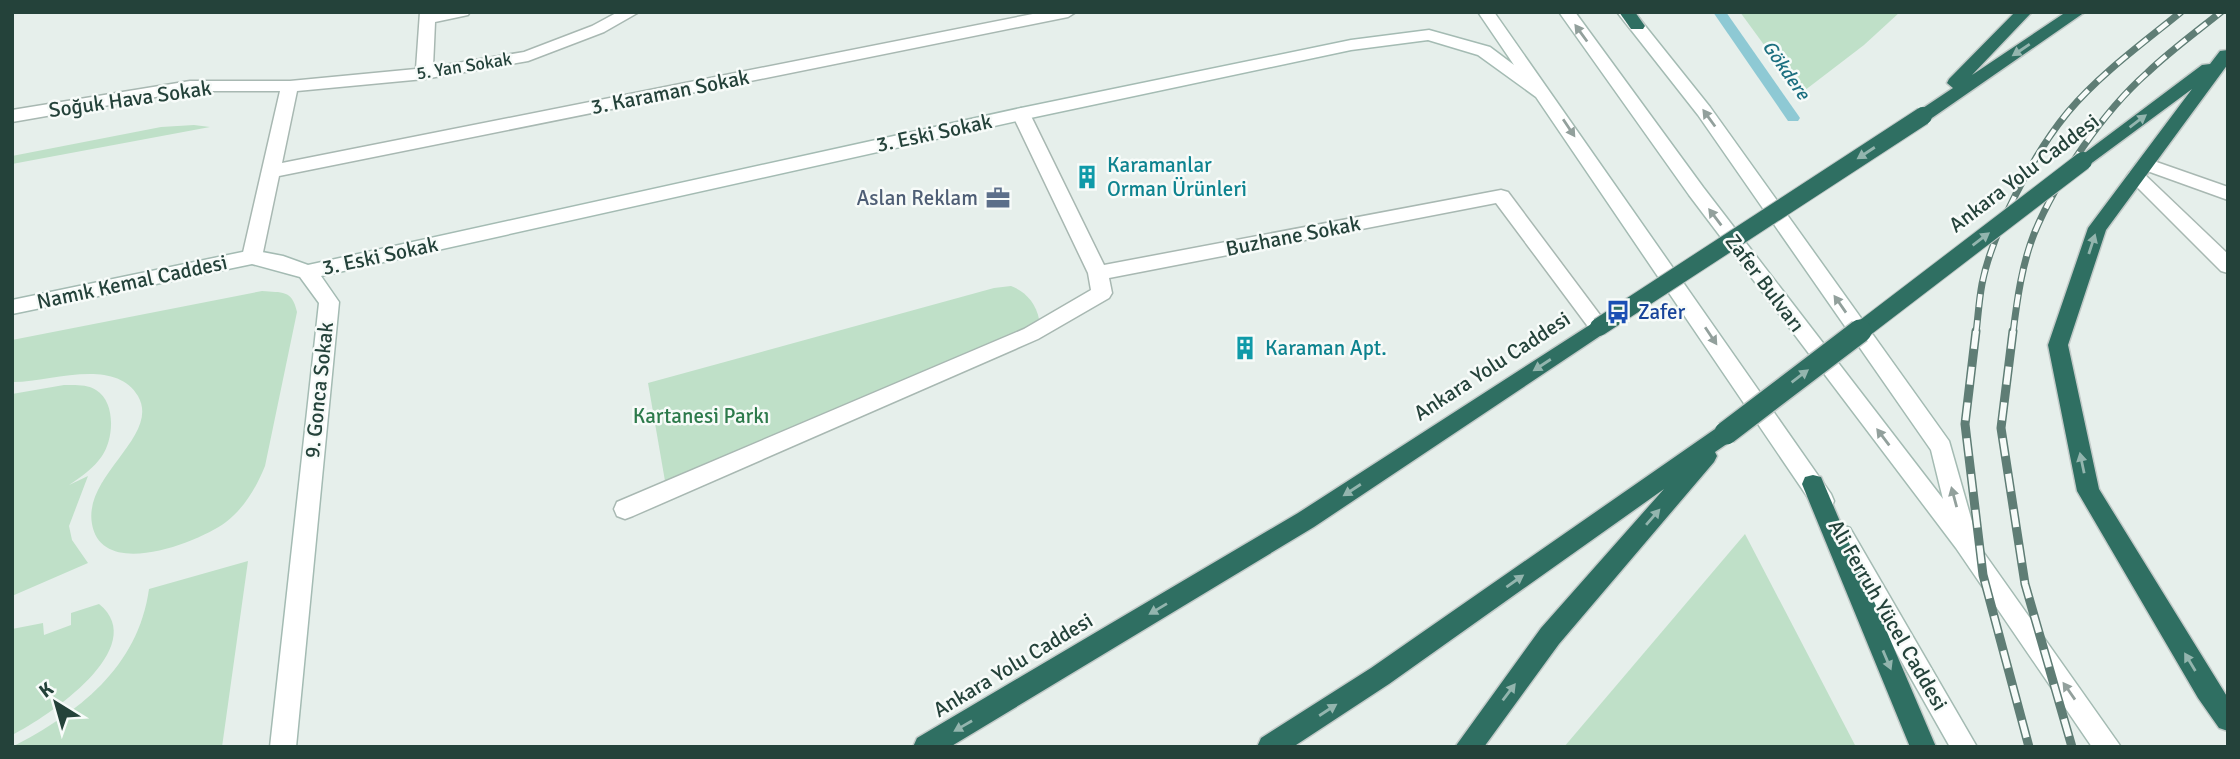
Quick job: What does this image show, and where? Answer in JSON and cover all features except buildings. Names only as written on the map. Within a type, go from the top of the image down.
[{"type":"highway","points":[[1923,116],[2024,12]]},
{"type":"highway","name":"Ankara Yolu Caddesi","points":[[926,747],[1306,520],[1923,116],[2077,12]]},
{"type":"highway","points":[[2227,55],[2097,228],[2058,345],[2088,491],[2207,690],[2228,719]]},
{"type":"highway","name":"Ankara Yolu Caddesi","points":[[1270,747],[1380,676],[1726,433],[2083,161],[2227,55]]},
{"type":"highway","points":[[1468,747],[1550,636],[1726,433]]},
{"type":"highway","points":[[1813,484],[1923,747]]},
{"type":"main road","points":[[424,74],[428,15],[462,12]]},
{"type":"main road","name":"5. Yan Sokak","points":[[290,86],[424,74],[528,56],[597,29],[631,12]]},
{"type":"main road","name":"3. Karaman Sokak","points":[[273,171],[1068,12]]},
{"type":"main road","points":[[1486,12],[1548,97],[1813,484]]},
{"type":"main road","name":"Zafer Bulvarı","points":[[1567,12],[1704,202],[1968,550],[2108,747]]},
{"type":"main road","name":"Zafer Bulvarı","points":[[1630,17],[1704,111],[1941,447],[1968,550]]},
{"type":"main road","name":"3. Eski Sokak","points":[[307,272],[1021,114],[1351,45],[1429,35],[1484,51],[1548,97]]},
{"type":"main road","name":"Soğuk Hava Sokak","points":[[12,113],[46,110],[190,86],[290,86]]},
{"type":"main road","points":[[290,86],[252,257],[283,263],[307,272]]},
{"type":"main road","points":[[625,509],[1031,334],[1102,293],[1098,274],[1021,114]]},
{"type":"main road","points":[[2140,170],[2228,194]]},
{"type":"main road","points":[[2140,170],[2228,266]]},
{"type":"main road","name":"Buzhane Sokak","points":[[1098,274],[1501,196],[1599,327]]},
{"type":"main road","name":"Namık Kemal Caddesi","points":[[12,307],[252,257]]},
{"type":"main road","name":"9. Gonca Sokak","points":[[283,747],[329,302],[307,272]]},
{"type":"main road","name":"Ali Ferruh Yücel Caddesi","points":[[1813,484],[1964,747]]},
{"type":"green space","points":[[1740,12],[1900,12],[1864,45],[1800,94]]},
{"type":"green space","points":[[161,127],[210,127],[12,164],[12,156]]},
{"type":"green space","name":"Kartanesi Parkı","points":[[1011,286],[1025,294],[1033,303],[1039,319],[1031,327],[665,481],[648,383],[994,288]]},
{"type":"green space","points":[[262,291],[281,292],[289,296],[297,312],[265,466],[254,489],[239,510],[226,522],[195,539],[153,552],[132,554],[113,551],[100,541],[92,524],[92,506],[99,489],[139,426],[142,411],[138,396],[127,384],[113,377],[97,374],[12,382],[12,340]]},
{"type":"green space","points":[[64,385],[85,386],[96,390],[107,403],[110,412],[111,431],[106,449],[91,468],[69,485],[88,476],[69,526],[72,540],[88,563],[12,596],[12,394]]},
{"type":"green space","points":[[1745,534],[1856,747],[1564,747]]},
{"type":"green space","points":[[248,561],[222,747],[12,747],[60,719],[101,685],[132,642],[143,617],[149,589]]},
{"type":"green space","points":[[99,604],[112,621],[113,640],[104,660],[89,679],[69,697],[12,735],[12,629],[43,623],[44,635],[71,625],[71,613]]},
{"type":"waterway","name":"Gökdere","points":[[1719,12],[1793,118]]},
{"type":"railway","points":[[1976,333],[1987,263],[2016,194],[2042,149],[2068,112],[2094,85],[2181,12]]},
{"type":"railway","points":[[2013,333],[2026,257],[2043,213],[2068,169],[2098,126],[2131,89],[2165,57],[2221,12]]},
{"type":"railway","points":[[1976,331],[1965,424],[1983,575],[2029,747]]},
{"type":"railway","points":[[2013,331],[2001,428],[2025,584],[2072,747]]},
{"type":"place","name":"Karamanlar Orman Ürünleri","points":[[1087,177]]},
{"type":"place","name":"Aslan Reklam","points":[[998,198]]},
{"type":"place","name":"Zafer","points":[[1618,312]]},
{"type":"place","name":"Karaman Apt.","points":[[1245,348]]}]
